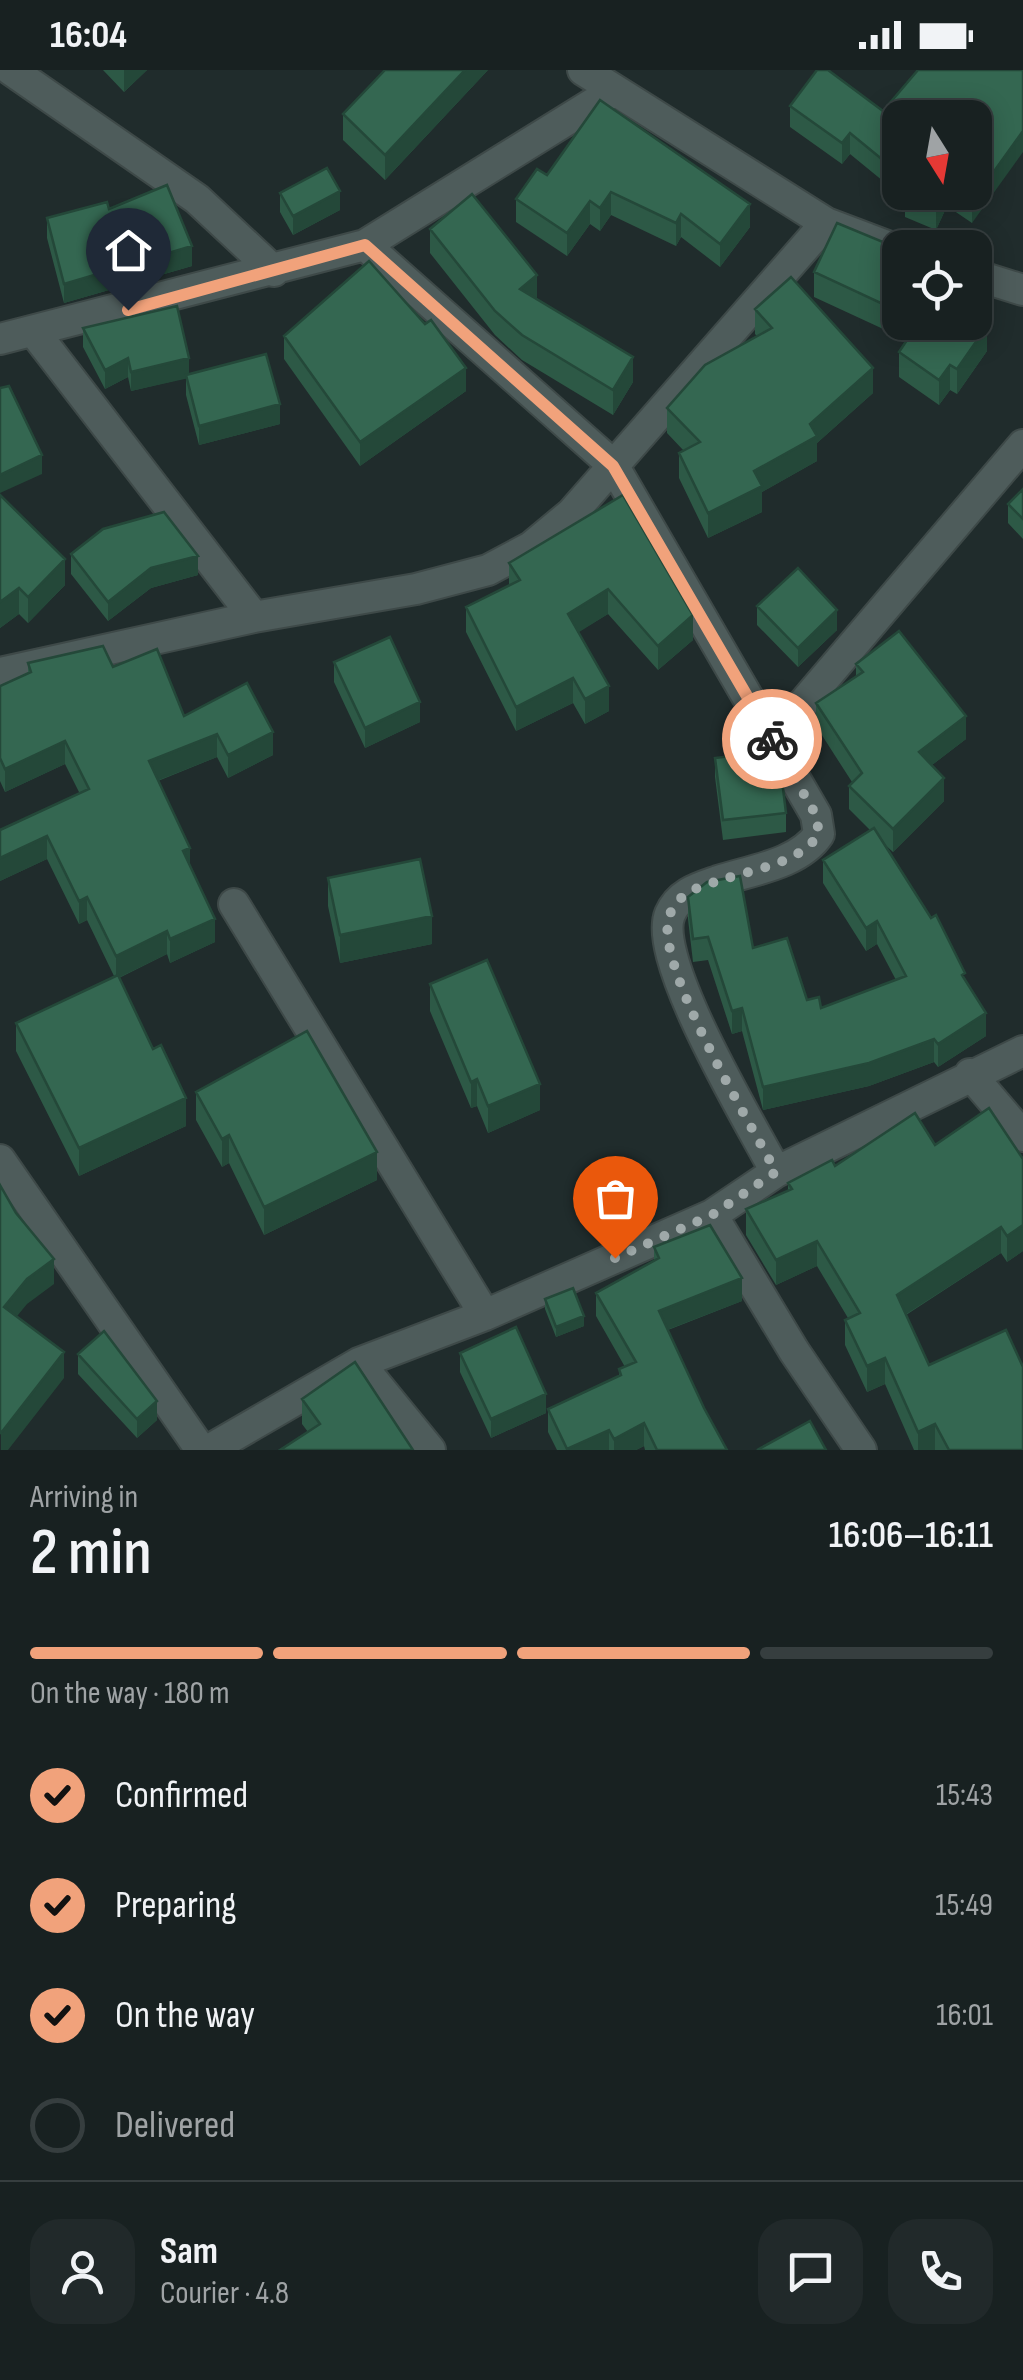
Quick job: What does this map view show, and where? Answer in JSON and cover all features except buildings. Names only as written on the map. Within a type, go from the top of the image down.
[{"type":"street","points":[[11,70],[197,199],[274,272]]},
{"type":"street","points":[[583,70],[826,223],[882,244]]},
{"type":"street","points":[[0,339],[274,272],[365,245],[614,90]]},
{"type":"street","points":[[0,673],[254,617],[416,589],[488,570],[532,547],[613,466],[826,223]]},
{"type":"street","points":[[365,245],[613,466],[816,815],[819,834],[808,852],[687,891],[670,912],[666,930],[676,979],[776,1172]]},
{"type":"street","points":[[992,280],[1023,290]]},
{"type":"street","points":[[35,332],[254,617]]},
{"type":"street","points":[[772,740],[1023,445]]},
{"type":"street","points":[[234,904],[485,1315]]},
{"type":"street","points":[[209,1450],[358,1363],[485,1315],[712,1215],[776,1172],[1023,1051]]},
{"type":"street","points":[[970,1074],[1023,1136]]},
{"type":"street","points":[[0,1160],[201,1450]]},
{"type":"street","points":[[712,1215],[794,1351],[861,1450]]},
{"type":"street","points":[[358,1363],[430,1450]]},
{"type":"way so far","points":[[615,1258],[712,1215],[776,1172],[676,979],[666,930],[670,912],[687,891],[808,852],[819,834],[816,815],[772,739]]},
{"type":"route","points":[[128,310],[365,245],[613,466],[772,739]]}]
